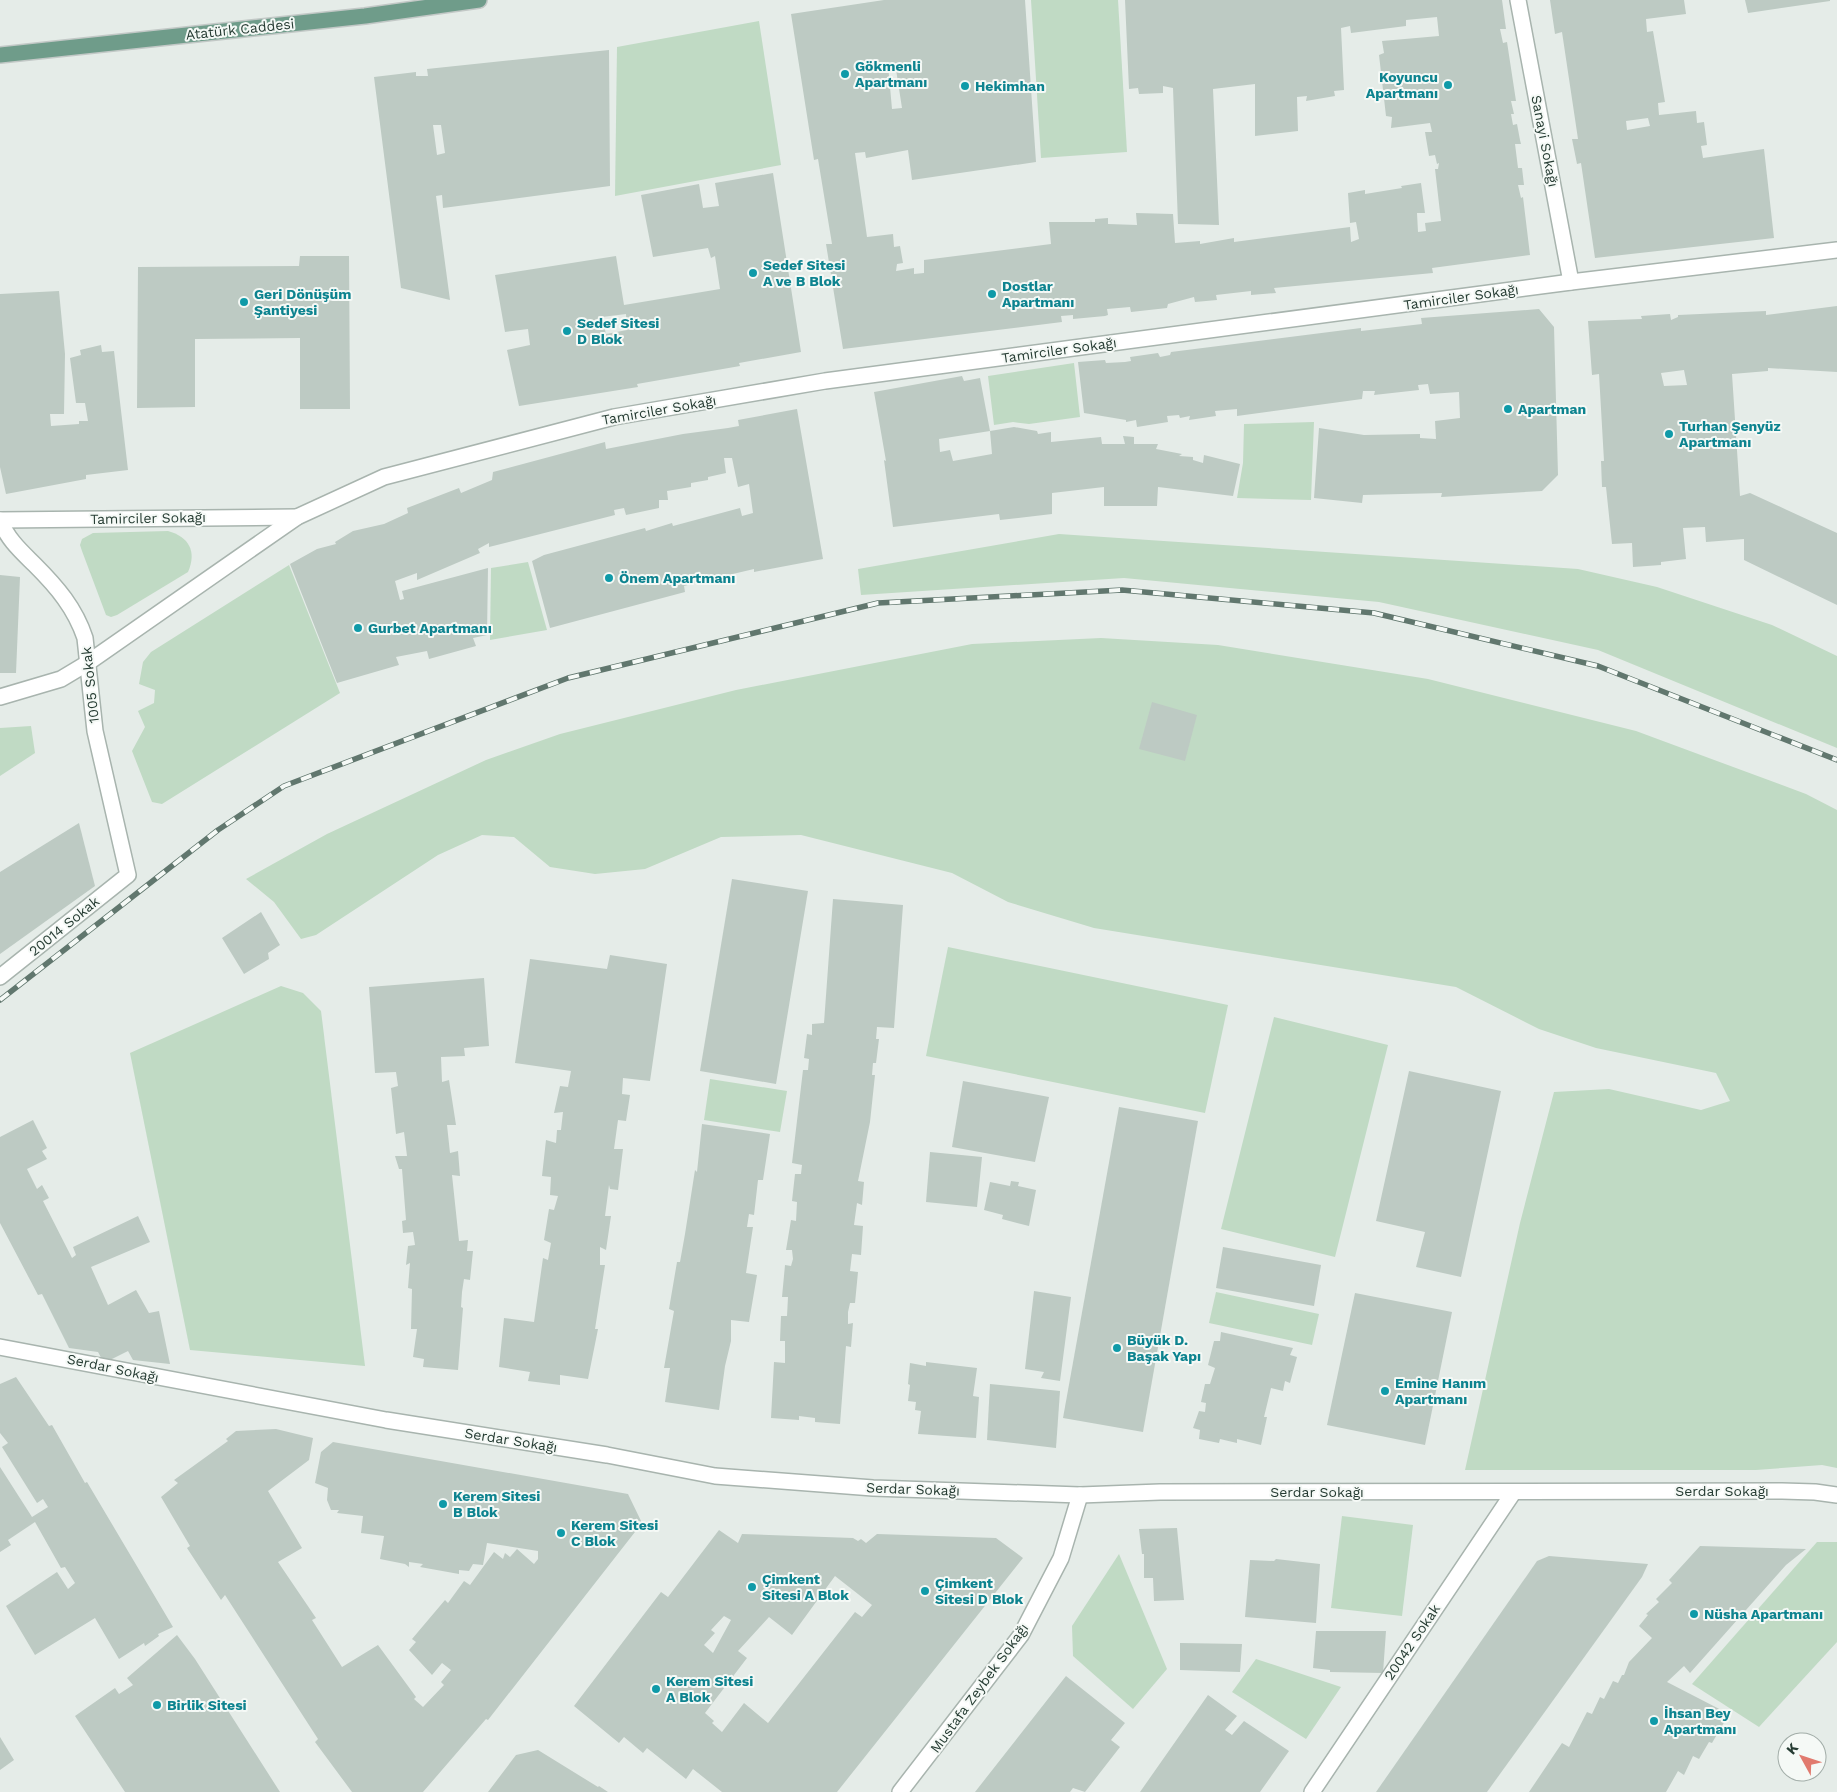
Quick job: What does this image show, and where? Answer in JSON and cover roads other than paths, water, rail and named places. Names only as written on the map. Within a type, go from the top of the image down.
[{"type":"main road","name":"Atatürk Caddesi","points":[[0,54],[365,16],[474,0]]},
{"type":"street","name":"Sanayi Sokağı","points":[[1518,0],[1571,282]]},
{"type":"street","name":"Tamirciler Sokağı","points":[[0,697],[61,679],[86,664],[297,517],[384,477],[614,417],[825,381],[1571,282],[1837,250]]},
{"type":"street","name":"Tamirciler Sokağı","points":[[0,520],[297,517]]},
{"type":"street","name":"1005 Sokak","points":[[0,520],[12,542],[57,588],[75,612],[85,638],[86,664],[95,731],[128,875]]},
{"type":"street","name":"20014 Sokak","points":[[0,977],[128,875]]},
{"type":"street","name":"Serdar Sokağı","points":[[0,1347],[367,1416],[607,1455],[716,1476],[873,1488],[1080,1495],[1160,1492],[1513,1493],[1782,1491],[1837,1495]]},
{"type":"street","name":"20042 Sokak","points":[[1312,1792],[1513,1493]]},
{"type":"street","name":"Mustafa Zeybek Sokağı","points":[[900,1792],[1021,1635],[1061,1558],[1080,1495]]},
{"type":"railway","points":[[0,1000],[218,830],[284,786],[568,678],[878,603],[1122,590],[1374,613],[1598,666],[1837,760]]},
{"type":"place","name":"Gökmenli Apartmanı","points":[[845,74]]},
{"type":"place","name":"Koyuncu Apartmanı","points":[[1448,85]]},
{"type":"place","name":"Hekimhan","points":[[965,86]]},
{"type":"place","name":"Sedef Sitesi A ve B Blok","points":[[753,273]]},
{"type":"place","name":"Dostlar Apartmanı","points":[[992,294]]},
{"type":"place","name":"Geri Dönüşüm Şantiyesi","points":[[244,302]]},
{"type":"place","name":"Sedef Sitesi D Blok","points":[[567,331]]},
{"type":"place","name":"Apartman","points":[[1508,409]]},
{"type":"place","name":"Turhan Şenyüz Apartmanı","points":[[1669,434]]},
{"type":"place","name":"Önem Apartmanı","points":[[609,578]]},
{"type":"place","name":"Gurbet Apartmanı","points":[[358,628]]},
{"type":"place","name":"Büyük D. Başak Yapı","points":[[1117,1348]]},
{"type":"place","name":"Emine Hanım Apartmanı","points":[[1385,1391]]},
{"type":"place","name":"Kerem Sitesi B Blok","points":[[443,1504]]},
{"type":"place","name":"Kerem Sitesi C Blok","points":[[561,1533]]},
{"type":"place","name":"Çimkent Sitesi A Blok","points":[[752,1587]]},
{"type":"place","name":"Çimkent Sitesi D Blok","points":[[925,1591]]},
{"type":"place","name":"Nüsha Apartmanı","points":[[1694,1614]]},
{"type":"place","name":"Kerem Sitesi A Blok","points":[[656,1689]]},
{"type":"place","name":"Birlik Sitesi","points":[[157,1705]]},
{"type":"place","name":"İhsan Bey Apartmanı","points":[[1654,1721]]}]
